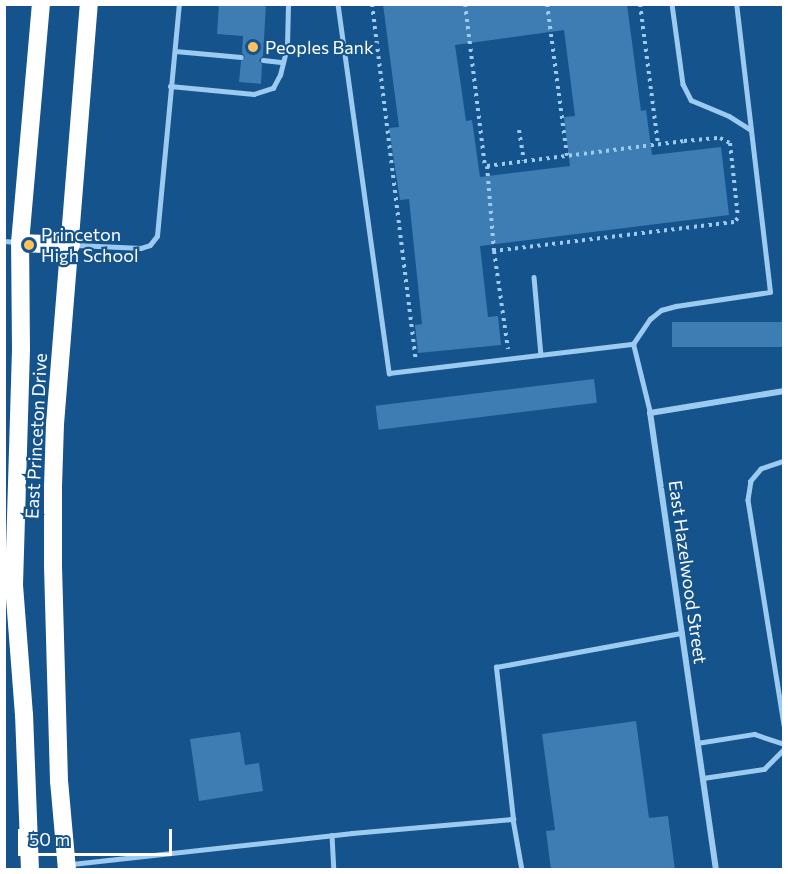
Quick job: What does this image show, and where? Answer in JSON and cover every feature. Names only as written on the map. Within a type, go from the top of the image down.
[{"type":"highway","name":"East Princeton Drive","points":[[30,870],[24,715],[14,585],[21,350],[12,242],[41,4]]},
{"type":"highway","name":"East Princeton Drive","points":[[67,867],[59,781],[52,565],[55,424],[89,4]]},
{"type":"highway","points":[[12,242],[71,245]]},
{"type":"street","points":[[650,413],[783,391]]},
{"type":"street","name":"East Hazelwood Street","points":[[650,413],[716,870]]},
{"type":"lane","points":[[71,245],[141,248],[150,245],[157,236],[179,4]]},
{"type":"lane","points":[[170,86],[254,94],[273,88],[287,46],[288,4]]},
{"type":"lane","points":[[338,4],[389,373],[633,344]]},
{"type":"lane","points":[[672,4],[683,84],[691,100],[729,116],[751,130]]},
{"type":"lane","points":[[650,413],[633,344],[650,319],[661,310],[770,292],[736,4]]},
{"type":"lane","points":[[175,51],[241,57]]},
{"type":"lane","points":[[262,60],[283,62]]},
{"type":"lane","points":[[534,277],[541,355]]},
{"type":"lane","points":[[783,461],[761,469],[751,481],[748,500],[783,725]]},
{"type":"lane","points":[[522,870],[513,819],[496,667],[682,633]]},
{"type":"lane","points":[[697,743],[754,734],[783,746],[764,769],[703,778]]},
{"type":"lane","points":[[67,867],[332,835],[513,819]]},
{"type":"lane","points":[[332,835],[334,870]]},
{"type":"path","points":[[372,4],[418,370]]},
{"type":"path","points":[[465,4],[509,359]]},
{"type":"path","points":[[547,4],[567,156]]},
{"type":"path","points":[[640,4],[658,145]]},
{"type":"path","points":[[519,130],[524,161]]},
{"type":"path","points":[[485,168],[524,161],[720,138],[729,141],[737,220],[494,251]]},
{"type":"building","name":"Peoples Bank","points":[[219,4],[266,4],[263,56],[259,60],[262,64],[261,84],[239,82],[241,61],[245,57],[242,53],[243,36],[217,34]]},
{"type":"building","points":[[383,4],[627,4],[641,111],[646,110],[652,155],[721,147],[729,215],[480,246],[488,317],[498,316],[501,345],[418,353],[415,325],[422,324],[409,199],[400,200],[389,128],[399,127]],"holes":[[[564,30],[575,116],[564,117],[570,166],[480,177],[472,120],[466,121],[455,45]]]},
{"type":"building","points":[[672,322],[783,322],[783,347],[672,347]]},
{"type":"building","points":[[594,379],[597,403],[379,430],[376,406]]},
{"type":"building","points":[[636,721],[649,818],[668,816],[675,870],[551,870],[546,831],[555,830],[542,734]]},
{"type":"building","points":[[240,732],[245,765],[259,763],[263,791],[199,801],[190,739]]},
{"type":"place","name":"Peoples Bank","points":[[253,47]]},
{"type":"place","name":"Princeton High School","points":[[29,245]]}]
